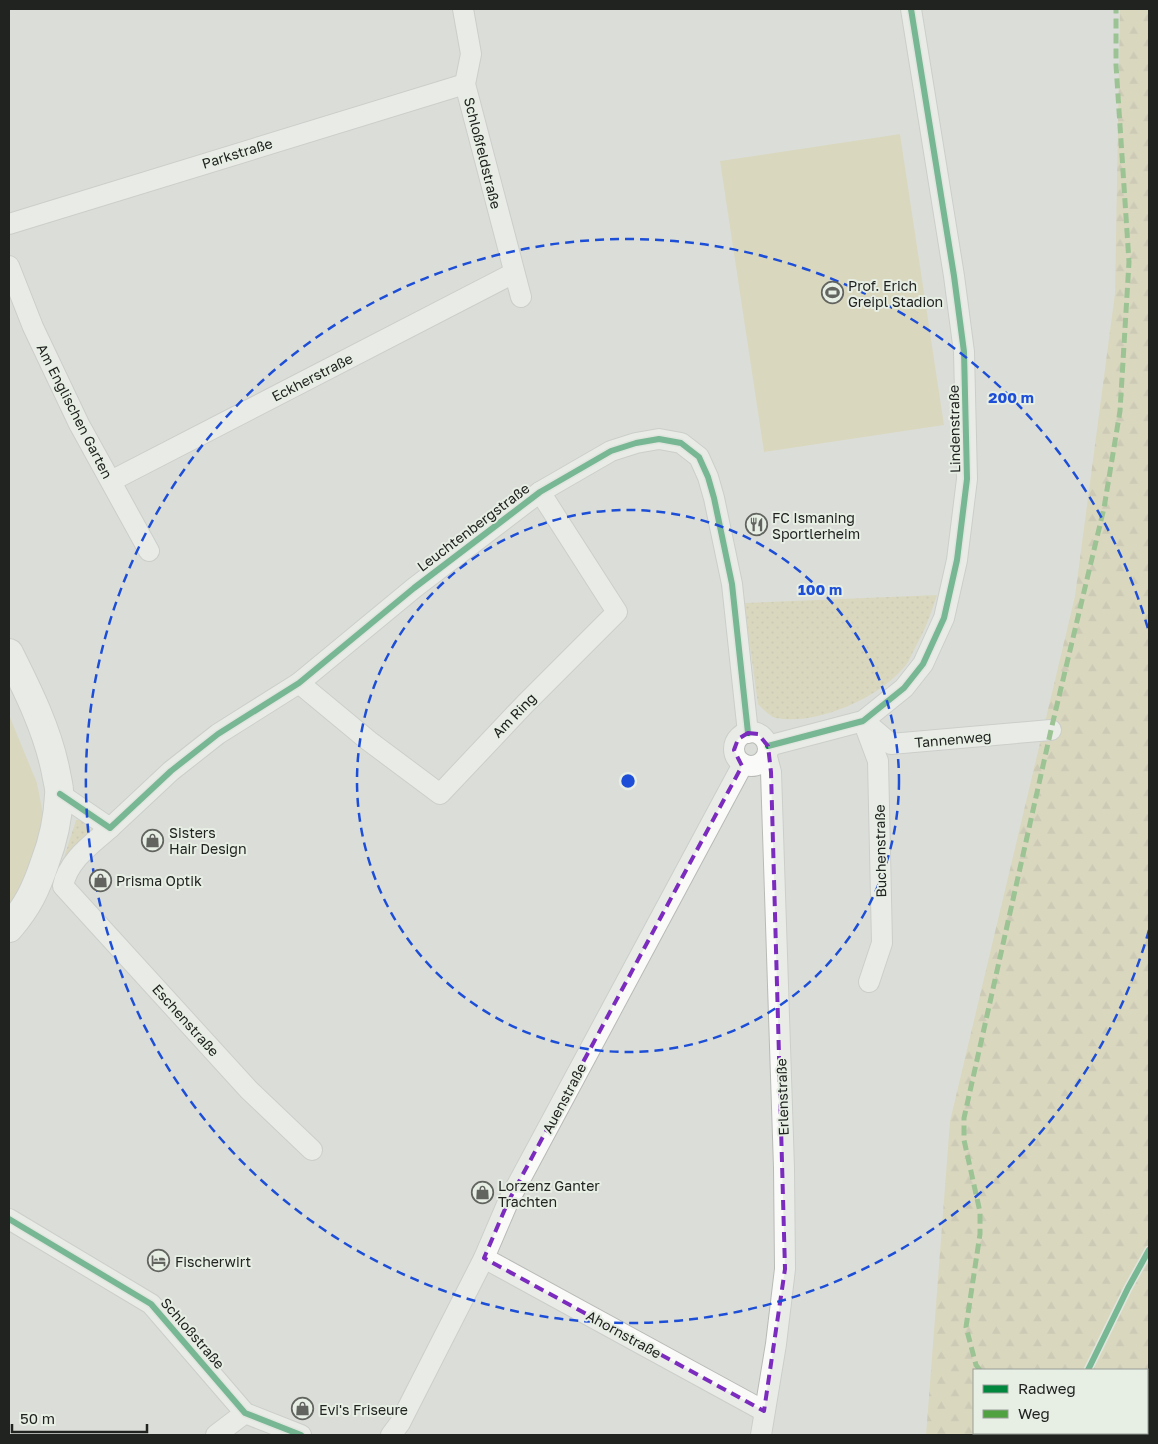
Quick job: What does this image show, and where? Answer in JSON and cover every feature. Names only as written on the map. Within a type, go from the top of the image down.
[{"type":"main road","points":[[9,653],[32,699],[48,739],[60,794],[53,841],[36,890],[9,928]]},
{"type":"street","name":"Schloßfeldstraße","points":[[463,9],[471,54],[465,84],[521,297]]},
{"type":"street","name":"Lindenstraße","points":[[767,751],[863,721],[904,688],[923,664],[944,618],[957,560],[967,479],[964,352],[912,9]]},
{"type":"street","name":"Parkstraße","points":[[9,224],[465,84]]},
{"type":"street","name":"Am Englischen Garten","points":[[9,266],[33,326],[70,407],[149,551]]},
{"type":"street","name":"Eckherstraße","points":[[111,481],[514,273]]},
{"type":"street","name":"Leuchtenbergstraße","points":[[110,828],[171,772],[218,734],[299,683],[414,588],[540,492],[611,451],[636,443],[659,439],[681,443],[699,456],[708,477],[732,584],[748,733]]},
{"type":"street","name":"Am Ring","points":[[299,683],[369,741],[440,794],[525,704],[617,612],[540,492]]},
{"type":"street","name":"Tannenweg","points":[[863,721],[891,744],[1051,730]]},
{"type":"street","name":"Buchenstraße","points":[[863,721],[878,761],[882,943],[869,982]]},
{"type":"street","points":[[753,732],[763,737],[767,751],[759,765],[743,764],[736,755],[735,744],[738,739],[753,732]]},
{"type":"street","name":"Erlenstraße","points":[[761,1435],[776,1344],[785,1269],[784,1158],[771,772],[767,751]]},
{"type":"street","name":"Auenstraße","points":[[391,1435],[400,1423],[484,1258],[508,1202],[743,764]]},
{"type":"street","points":[[36,890],[63,886],[65,876],[73,862],[110,828],[60,794]]},
{"type":"street","name":"Eschenstraße","points":[[63,886],[249,1090],[312,1150]]},
{"type":"street","name":"Schloßstraße","points":[[9,1219],[151,1304],[245,1412],[301,1435]]},
{"type":"street","name":"Ahornstraße","points":[[484,1258],[764,1411]]},
{"type":"street","points":[[216,1435],[245,1412]]},
{"type":"highlighted area","points":[[748,733],[758,734],[768,746],[771,772],[785,1269],[764,1411],[484,1258],[508,1202],[742,766],[734,750],[738,739]]},
{"type":"green space","points":[[1120,9],[1149,9],[1149,1401],[1148,1403],[1148,1369],[973,1369],[973,1434],[1130,1434],[926,1435],[950,1121],[1075,596],[1115,293]]},
{"type":"green space","name":"Prof. Erich Greipl Stadion","points":[[900,134],[944,425],[764,452],[720,161]]},
{"type":"green space","points":[[937,595],[925,628],[907,663],[895,677],[865,698],[829,713],[810,718],[776,718],[758,704],[744,603]]},
{"type":"green space","points":[[9,715],[37,783],[44,819],[41,847],[9,910]]},
{"type":"green space","points":[[76,820],[84,821],[89,825],[91,831],[88,841],[62,864]]},
{"type":"marked path","points":[[979,1369],[976,1365],[966,1327],[980,1234],[980,1212],[964,1140],[964,1118],[1051,730],[1104,508],[1120,411],[1129,262],[1116,65],[1116,9]]},
{"type":"cycle path","points":[[768,746],[863,721],[904,688],[923,664],[944,618],[957,560],[967,479],[964,352],[954,276],[911,9]]},
{"type":"cycle path","points":[[60,794],[110,828],[171,771],[218,734],[299,683],[414,588],[540,492],[611,451],[636,443],[659,439],[681,443],[699,457],[708,477],[732,584],[748,733]]},
{"type":"cycle path","points":[[9,1219],[151,1304],[245,1413],[301,1435]]},
{"type":"cycle path","points":[[1088,1369],[1149,1250]]},
{"type":"place","name":"Prof. Erich Greipl Stadion","points":[[832,293]]},
{"type":"place","name":"FC Ismaning Sportlerheim","points":[[756,525]]},
{"type":"place","name":"Sisters Hair Design","points":[[153,840]]},
{"type":"place","name":"Prisma Optik","points":[[100,880]]},
{"type":"place","name":"Lorzenz Ganter Trachten","points":[[482,1193]]},
{"type":"place","name":"Fischerwirt","points":[[159,1261]]},
{"type":"place","name":"Evi's Friseure","points":[[303,1409]]}]
